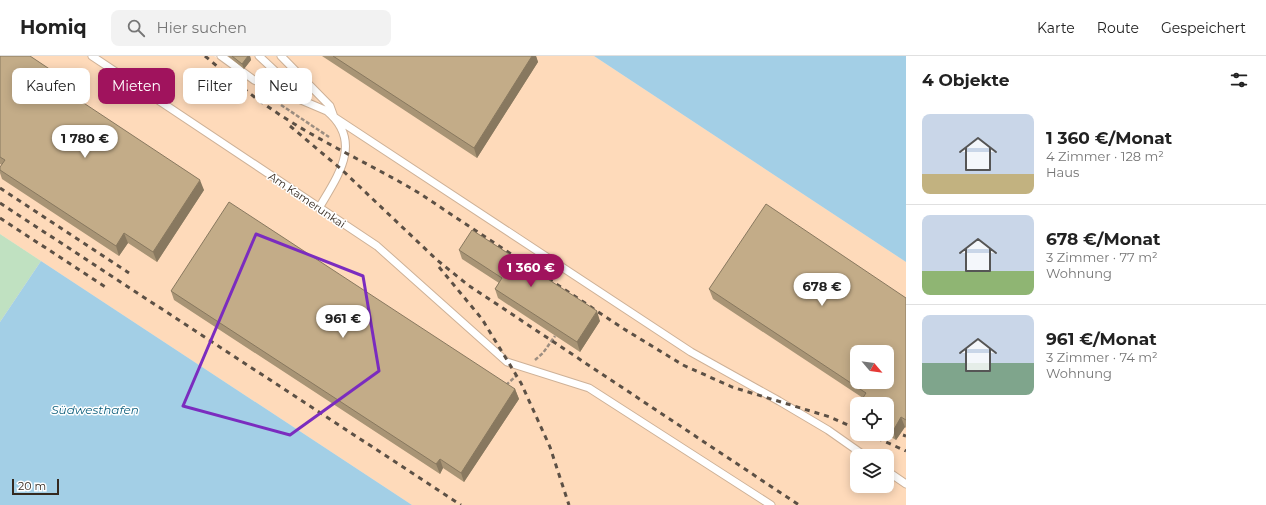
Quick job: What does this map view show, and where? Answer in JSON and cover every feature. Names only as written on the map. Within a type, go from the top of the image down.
[{"type":"lane","name":"Am Kamerunkai","points":[[92,56],[377,246],[507,362],[589,388],[771,505]]},
{"type":"lane","points":[[221,56],[255,80]]},
{"type":"lane","points":[[259,56],[272,68]]},
{"type":"lane","points":[[281,56],[322,96],[330,106],[334,117],[341,128],[344,141],[345,161],[319,208]]},
{"type":"lane","points":[[311,104],[328,111],[334,117],[691,352],[828,430],[855,449]]},
{"type":"lane","points":[[894,476],[906,484]]},
{"type":"highlighted area","points":[[256,234],[363,276],[379,371],[290,435],[183,406]]},
{"type":"shaded area","points":[[0,56],[214,56],[230,68],[183,68],[183,104],[247,104],[247,68],[240,68],[241,66],[228,56],[594,56],[906,262],[906,505],[412,505],[0,234]]},
{"type":"green space","points":[[0,234],[41,261],[0,322]]},
{"type":"water","points":[[594,56],[906,56],[906,262]]},
{"type":"water","name":"Südwesthafen","points":[[41,261],[412,505],[0,505],[0,322]]},
{"type":"building","points":[[0,56],[30,56],[48,68],[12,68],[12,104],[85,104],[200,180],[153,252],[124,233],[116,246],[0,170],[0,167],[5,160],[0,157]]},
{"type":"building","points":[[232,56],[248,56],[242,64]]},
{"type":"building","points":[[333,56],[532,56],[474,148]]},
{"type":"building","points":[[229,202],[515,389],[461,473],[440,459],[436,464],[171,291]]},
{"type":"building","points":[[766,204],[906,298],[906,420],[901,417],[894,429],[894,397],[863,397],[866,393],[860,389],[894,389],[894,345],[850,345],[850,382],[709,289]]},
{"type":"building","points":[[472,230],[597,311],[577,342],[495,289],[502,278],[459,250]]},
{"type":"railway","points":[[205,56],[235,82],[285,118],[323,141],[419,193],[624,329],[683,365],[732,387],[830,417],[850,426]]},
{"type":"railway","points":[[290,126],[341,169],[437,260],[468,285],[799,505]]},
{"type":"railway","points":[[0,188],[129,273]]},
{"type":"railway","points":[[0,203],[461,505]]},
{"type":"railway","points":[[0,218],[107,288]]},
{"type":"railway","points":[[439,267],[482,319],[521,383],[550,447],[569,505]]},
{"type":"railway","points":[[884,441],[906,451]]}]
